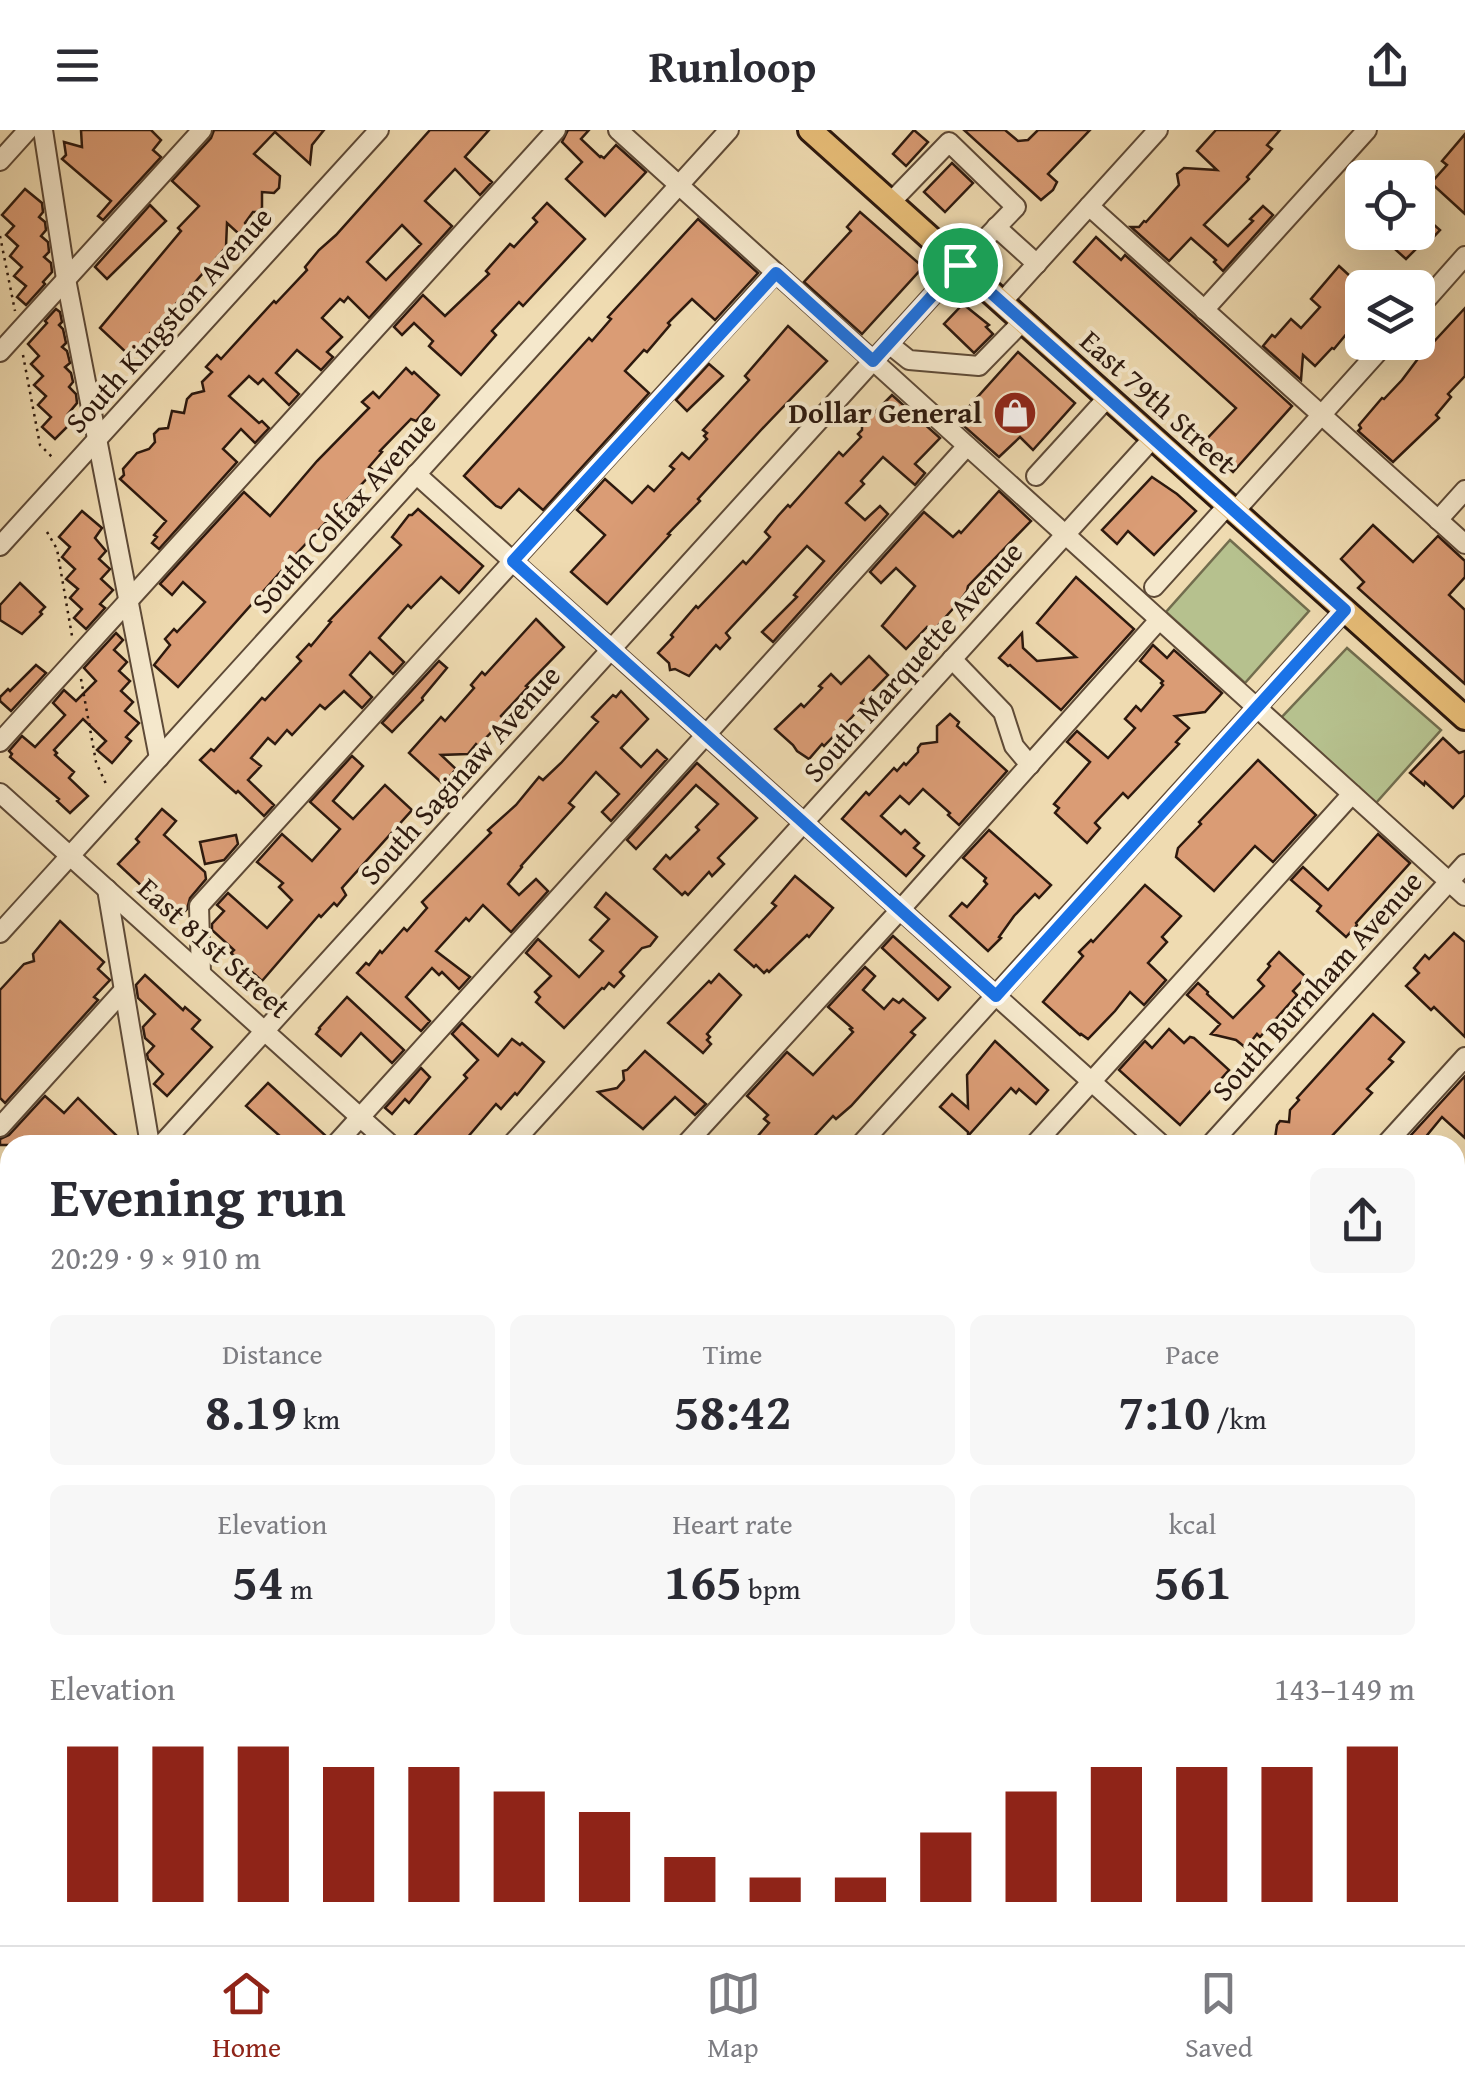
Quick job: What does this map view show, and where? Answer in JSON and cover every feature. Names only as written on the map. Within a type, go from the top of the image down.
[{"type":"main road","name":"East 79th Street","points":[[810,130],[1465,718]]},
{"type":"street","points":[[0,160],[28,130]]},
{"type":"street","points":[[42,130],[66,279],[159,758]]},
{"type":"street","points":[[0,352],[202,130]]},
{"type":"street","name":"South Kingston Avenue","points":[[0,546],[379,130]]},
{"type":"street","points":[[0,742],[556,130]]},
{"type":"street","points":[[618,130],[1465,896]]},
{"type":"street","name":"South Colfax Avenue","points":[[0,933],[729,130]]},
{"type":"street","points":[[1002,302],[1158,130]]},
{"type":"street","points":[[1204,310],[1367,130]]},
{"type":"street","points":[[891,202],[948,142],[1016,207],[996,227],[1037,264]]},
{"type":"street","points":[[1089,206],[1465,544]]},
{"type":"street","name":"South Saginaw Avenue","points":[[170,1135],[996,227]]},
{"type":"street","points":[[1435,290],[1465,256]]},
{"type":"street","points":[[201,974],[199,906],[776,273]]},
{"type":"street","points":[[889,344],[909,360],[979,366],[1022,321]]},
{"type":"street","points":[[1154,588],[1371,360]]},
{"type":"street","points":[[1036,476],[1108,397]]},
{"type":"street","name":"South Marquette Avenue","points":[[520,1135],[1153,438]]},
{"type":"street","points":[[344,1135],[967,446]]},
{"type":"street","points":[[416,474],[1151,1135]]},
{"type":"street","points":[[1438,520],[1465,490]]},
{"type":"street","points":[[869,1135],[1345,610]]},
{"type":"street","points":[[694,1135],[1159,620]]},
{"type":"street","points":[[952,659],[1003,712],[1014,746],[1030,765]]},
{"type":"street","name":"East 81st Street","points":[[0,792],[380,1135]]},
{"type":"street","points":[[1043,1135],[1352,794]]},
{"type":"street","name":"South Burnham Avenue","points":[[1219,1135],[1465,864]]},
{"type":"street","points":[[107,888],[148,1135]]},
{"type":"street","points":[[0,1126],[123,992]]},
{"type":"street","points":[[1394,1135],[1465,1057]]},
{"type":"path","points":[[0,236],[16,317]]},
{"type":"path","points":[[22,349],[40,446],[52,457]]},
{"type":"path","points":[[47,532],[57,548],[72,638]]},
{"type":"path","points":[[81,678],[96,762],[106,784]]},
{"type":"green space","points":[[1230,540],[1309,611],[1245,683],[1166,612]]},
{"type":"green space","points":[[1347,648],[1441,730],[1376,803],[1281,718]]},
{"type":"building","points":[[81,130],[151,130],[161,140],[153,150],[161,157],[103,220],[98,216],[111,201],[62,159],[66,155],[64,142],[82,147]]},
{"type":"building","points":[[214,130],[324,130],[312,145],[310,164],[275,132],[254,154],[280,176],[279,188],[274,193],[262,192],[262,208],[253,212],[239,234],[227,223],[226,247],[130,356],[100,328],[199,206],[172,181]]},
{"type":"building","points":[[430,130],[489,130],[465,157],[492,182],[480,195],[455,169],[425,201],[452,226],[369,318],[348,297],[344,302],[340,299],[322,318],[342,337],[327,352],[333,357],[321,370],[297,350],[276,373],[299,394],[289,405],[263,379],[258,384],[249,376],[229,396],[269,428],[255,443],[241,429],[223,449],[237,462],[159,549],[152,543],[157,537],[154,535],[166,521],[120,479],[123,469],[137,453],[149,449],[159,429],[168,428],[172,411],[184,413],[187,399],[204,391],[202,382],[212,372],[206,367],[217,355],[221,359]],"holes":[[[402,225],[421,244],[386,280],[367,262]]]},
{"type":"building","points":[[568,130],[589,130],[581,139],[600,157],[604,158],[616,145],[646,172],[605,216],[566,179],[582,162],[562,142]]},
{"type":"building","points":[[914,130],[928,142],[906,166],[893,154]]},
{"type":"building","points":[[964,130],[1005,130],[1018,141],[1028,140],[1038,130],[1090,130],[1048,174],[1057,182],[1041,200]]},
{"type":"building","points":[[1216,130],[1280,130],[1267,145],[1272,149],[1249,179],[1204,225],[1228,246],[1263,206],[1273,215],[1223,271],[1191,238],[1169,261],[1131,227],[1146,222],[1179,185],[1177,174],[1184,168],[1217,170],[1197,151]]},
{"type":"building","points":[[1465,134],[1465,214],[1435,187],[1435,178],[1447,165],[1442,161]]},
{"type":"building","points":[[952,163],[973,183],[945,212],[924,192]]},
{"type":"building","points":[[25,189],[42,203],[39,217],[46,230],[41,236],[48,242],[49,252],[44,257],[51,263],[52,272],[26,305],[17,297],[26,286],[14,276],[22,267],[10,256],[18,246],[6,235],[14,226],[2,215]]},
{"type":"building","points":[[547,203],[585,239],[523,306],[519,302],[492,331],[496,335],[461,375],[429,346],[433,341],[414,323],[402,335],[394,327],[423,295],[445,316],[489,274],[486,271],[510,244],[514,247],[537,222],[533,218]]},
{"type":"building","points":[[150,205],[166,221],[107,279],[95,267]]},
{"type":"building","points":[[860,212],[923,267],[862,334],[804,282],[851,231],[847,227]]},
{"type":"building","points":[[698,219],[758,273],[715,320],[692,299],[668,323],[647,352],[644,350],[625,371],[649,393],[543,510],[519,489],[501,508],[496,506],[464,476],[589,338],[592,341],[611,319],[608,317]]},
{"type":"building","points":[[1096,237],[1121,260],[1125,255],[1292,406],[1233,472],[1202,444],[1236,408],[1074,262]]},
{"type":"building","points":[[1396,250],[1415,250],[1406,259]]},
{"type":"building","points":[[1339,266],[1345,271],[1345,336],[1315,366],[1303,355],[1301,380],[1263,346],[1291,319],[1301,328],[1320,307],[1311,299]]},
{"type":"building","points":[[963,304],[989,325],[986,327],[993,334],[974,353],[944,324]]},
{"type":"building","points":[[1465,308],[1465,376],[1448,394],[1451,397],[1436,415],[1439,418],[1393,462],[1358,431],[1359,425],[1417,360],[1435,360],[1435,340]]},
{"type":"building","points":[[56,309],[66,343],[62,347],[70,363],[65,367],[73,382],[69,387],[76,394],[77,403],[68,414],[74,420],[55,439],[42,427],[51,417],[38,405],[46,396],[34,385],[43,376],[31,364],[39,356],[28,344]]},
{"type":"building","points":[[788,326],[827,361],[698,499],[607,604],[571,572],[605,535],[577,510],[605,479],[632,503],[648,486],[654,491],[674,469],[670,466],[682,453],[689,459],[707,439],[703,430],[749,380],[745,376]]},
{"type":"building","name":"Dollar General","points":[[1018,352],[1075,403],[1033,450],[1020,437],[999,457],[957,420]]},
{"type":"building","points":[[709,364],[723,376],[687,411],[676,400]]},
{"type":"building","points":[[406,368],[439,395],[416,421],[411,419],[380,451],[369,467],[374,471],[178,687],[154,665],[170,645],[165,639],[174,629],[177,632],[205,602],[183,582],[172,595],[160,584],[244,492],[270,516],[369,408],[362,402],[373,392],[379,398]]},
{"type":"building","points":[[892,395],[940,438],[915,464],[925,473],[915,485],[883,457],[861,481],[864,484],[846,503],[865,520],[880,506],[888,514],[773,642],[762,632],[797,597],[794,595],[824,561],[807,546],[726,633],[730,638],[720,649],[716,645],[689,676],[670,670],[669,663],[658,653],[671,635],[743,561],[746,564],[770,537],[765,532],[778,516],[839,452],[843,456],[861,437],[858,434],[862,425]]},
{"type":"building","points":[[1152,477],[1196,511],[1154,555],[1128,531],[1117,544],[1102,530]]},
{"type":"building","points":[[999,491],[1031,521],[968,586],[932,632],[927,627],[906,649],[882,626],[915,586],[896,568],[881,583],[870,572],[924,512],[953,537]]},
{"type":"building","points":[[418,509],[483,566],[459,593],[441,577],[411,608],[408,605],[379,638],[404,662],[393,674],[370,652],[350,675],[372,697],[362,708],[344,691],[325,709],[320,705],[292,735],[287,730],[275,744],[268,738],[251,758],[261,766],[248,780],[274,805],[264,816],[200,760],[211,749],[214,751],[301,661],[297,657],[401,545],[392,537]]},
{"type":"building","points":[[82,511],[102,528],[95,538],[106,551],[99,559],[110,569],[101,579],[113,590],[100,604],[105,608],[86,629],[74,618],[82,609],[70,598],[78,589],[66,579],[75,569],[62,557],[70,547],[59,537]]},
{"type":"building","points":[[1373,525],[1413,562],[1438,536],[1465,561],[1465,577],[1449,595],[1465,610],[1465,684],[1358,588],[1364,582],[1341,559]]},
{"type":"building","points":[[1076,577],[1134,629],[1061,710],[999,658],[1022,633],[1023,648],[1037,661],[1076,657],[1037,623]]},
{"type":"building","points":[[20,583],[45,607],[22,634],[0,620],[0,605]]},
{"type":"building","points":[[536,619],[564,647],[526,686],[501,716],[504,719],[478,746],[468,754],[441,755],[456,769],[443,784],[409,753],[441,717],[445,721],[474,688],[471,685],[482,672],[485,675]]},
{"type":"building","points":[[116,633],[123,640],[114,650],[127,662],[119,671],[130,681],[121,691],[133,702],[125,711],[139,723],[126,737],[131,741],[112,763],[97,750],[106,741],[83,719],[54,750],[74,772],[69,778],[88,796],[70,813],[10,757],[9,751],[22,736],[35,747],[65,715],[53,703],[64,690],[76,701],[96,681],[84,668]]},
{"type":"building","points":[[1153,645],[1167,658],[1174,650],[1222,693],[1205,712],[1175,716],[1189,728],[1176,742],[1179,744],[1128,798],[1123,793],[1095,823],[1100,828],[1087,843],[1055,813],[1059,808],[1054,804],[1090,762],[1067,742],[1077,731],[1108,758],[1135,728],[1125,719],[1136,706],[1141,711],[1163,685],[1140,661]]},
{"type":"building","points":[[869,656],[888,675],[809,759],[797,751],[775,729],[801,704],[804,707],[831,674],[841,684]]},
{"type":"building","points":[[439,661],[447,668],[392,732],[382,723]]},
{"type":"building","points":[[36,665],[46,673],[11,711],[0,697]]},
{"type":"building","points":[[621,691],[648,719],[621,748],[641,767],[657,750],[667,759],[611,821],[602,812],[619,794],[596,772],[569,803],[574,807],[508,884],[519,895],[536,879],[548,891],[511,932],[483,905],[436,951],[470,977],[459,989],[432,968],[406,997],[430,1021],[421,1031],[357,973],[404,928],[407,931],[427,908],[422,902],[491,833],[488,830],[539,777],[543,780],[561,763],[598,722],[592,717]]},
{"type":"building","points":[[950,714],[959,722],[957,726],[1007,771],[959,825],[923,789],[909,804],[900,796],[881,816],[901,834],[905,830],[919,843],[914,848],[924,856],[906,876],[842,819],[894,768],[897,771],[906,765],[921,744],[937,742],[937,726]]},
{"type":"building","points":[[1443,738],[1459,753],[1465,751],[1465,795],[1453,808],[1410,773]]},
{"type":"building","points":[[352,756],[363,766],[333,801],[353,819],[385,785],[412,810],[342,888],[346,895],[337,906],[334,903],[319,915],[262,981],[212,930],[212,924],[224,911],[217,905],[228,893],[267,928],[292,900],[279,887],[283,883],[257,862],[282,834],[312,861],[340,829],[310,802]]},
{"type":"building","points":[[1258,760],[1316,815],[1273,862],[1255,846],[1214,891],[1176,857],[1178,848]]},
{"type":"building","points":[[697,763],[757,818],[718,858],[724,864],[712,876],[709,872],[688,895],[682,895],[654,869],[699,830],[696,827],[718,804],[696,785],[636,849],[627,840]]},
{"type":"building","points":[[162,809],[176,821],[164,835],[205,872],[206,879],[177,919],[118,864]]},
{"type":"building","points":[[989,830],[1051,885],[1039,898],[1035,894],[1014,916],[988,951],[950,916],[962,903],[967,907],[987,884],[986,878],[963,858]]},
{"type":"building","points":[[1378,834],[1410,863],[1346,937],[1317,911],[1321,906],[1291,880],[1303,867],[1328,890]]},
{"type":"building","points":[[236,835],[238,844],[224,860],[205,864],[200,842]]},
{"type":"building","points":[[795,876],[833,908],[809,937],[764,973],[735,950],[776,906],[772,903]]},
{"type":"building","points":[[1145,885],[1181,916],[1162,937],[1167,942],[1148,963],[1166,980],[1144,1005],[1130,992],[1088,1039],[1043,1002],[1083,956],[1079,952]]},
{"type":"building","points":[[606,893],[657,937],[620,972],[624,976],[614,987],[609,983],[602,988],[564,1028],[536,1002],[540,997],[535,992],[551,976],[526,953],[538,939],[579,977],[603,951],[590,940],[609,919],[595,907]]},
{"type":"building","points":[[60,921],[104,962],[98,969],[110,980],[94,997],[98,1000],[5,1103],[0,1098],[0,990],[24,964],[34,961],[33,954]]},
{"type":"building","points":[[1454,933],[1465,942],[1465,1037],[1406,986],[1419,973],[1414,968],[1425,955],[1429,959]]},
{"type":"building","points":[[893,936],[950,987],[938,1000],[882,948]]},
{"type":"building","points":[[1279,952],[1306,977],[1293,991],[1297,995],[1246,1048],[1236,1040],[1211,1034],[1220,1024],[1187,995],[1198,983],[1233,1018],[1264,986],[1258,980]]},
{"type":"building","points":[[865,967],[875,976],[863,990],[884,1009],[893,999],[899,1003],[903,999],[925,1018],[911,1032],[915,1035],[851,1106],[836,1119],[833,1116],[815,1135],[759,1135],[769,1123],[764,1119],[768,1115],[747,1096],[787,1052],[813,1075],[853,1032],[828,1007]]},
{"type":"building","points":[[719,974],[741,995],[707,1034],[711,1044],[703,1053],[668,1023]]},
{"type":"building","points":[[145,975],[183,1010],[185,1007],[200,1020],[192,1029],[212,1047],[167,1096],[154,1084],[163,1074],[147,1054],[154,1046],[145,1038],[143,1027],[155,1014],[138,998],[136,985]]},
{"type":"building","points":[[347,997],[404,1050],[392,1063],[361,1033],[341,1056],[316,1034]]},
{"type":"building","points":[[1373,1014],[1404,1042],[1389,1059],[1393,1062],[1367,1089],[1372,1093],[1333,1135],[1276,1135],[1280,1121],[1289,1122],[1297,1098]]},
{"type":"building","points":[[462,1023],[498,1056],[512,1039],[544,1062],[517,1095],[501,1109],[496,1104],[470,1135],[415,1135],[467,1078],[464,1075],[478,1060],[452,1034]]},
{"type":"building","points":[[1169,1029],[1184,1043],[1194,1038],[1229,1070],[1180,1125],[1119,1070],[1145,1041],[1152,1048]]},
{"type":"building","points":[[995,1041],[1048,1090],[1036,1104],[1019,1089],[1016,1093],[1011,1088],[968,1135],[940,1107],[952,1094],[968,1108],[967,1075]]},
{"type":"building","points":[[645,1051],[706,1104],[695,1115],[675,1097],[643,1129],[598,1092],[617,1088],[624,1080],[623,1071]]},
{"type":"building","points":[[421,1068],[430,1077],[409,1103],[405,1099],[392,1114],[385,1108]]},
{"type":"building","points":[[1465,1076],[1465,1135],[1442,1117],[1427,1135],[1411,1135]]},
{"type":"building","points":[[268,1083],[325,1135],[279,1135],[246,1106]]},
{"type":"building","points":[[45,1096],[64,1113],[78,1098],[116,1135],[9,1135]]},
{"type":"place","name":"Dollar General","points":[[1015,413]]},
{"type":"route","points":[[960,265],[1345,610],[996,996],[513,561],[776,273],[873,361],[960,265]]}]
